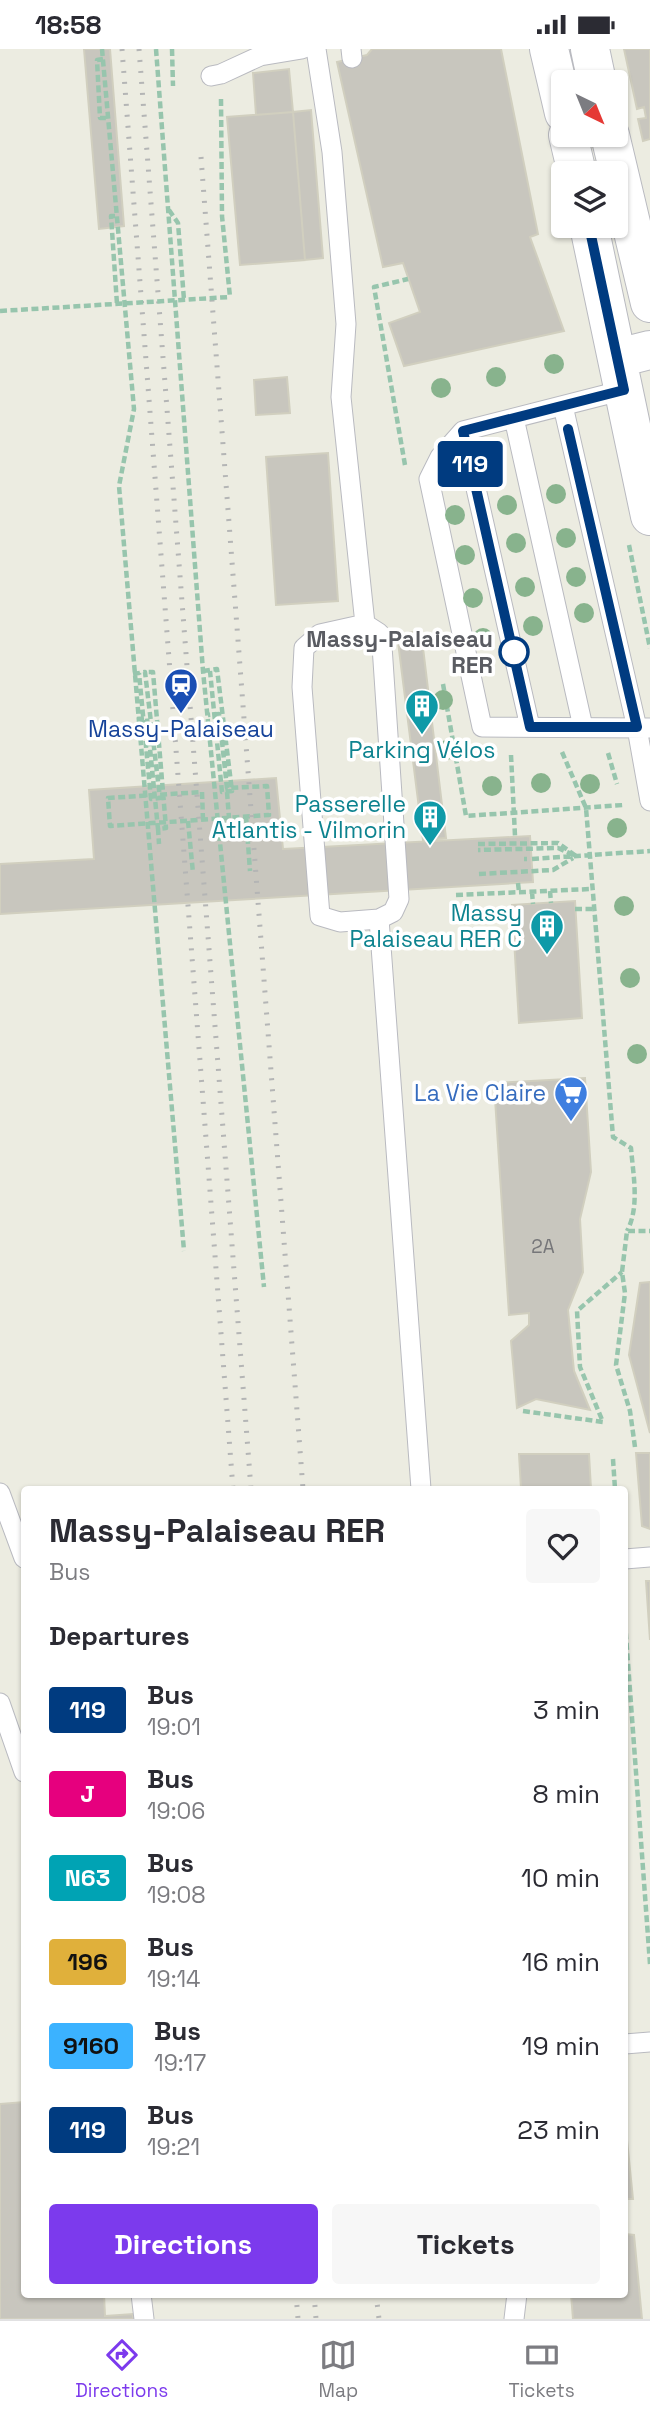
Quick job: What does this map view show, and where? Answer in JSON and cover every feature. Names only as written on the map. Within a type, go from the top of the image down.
[{"type":"street","points":[[550,49],[555,70]]},
{"type":"street","points":[[590,49],[594,70]]},
{"type":"street","points":[[613,147],[650,303]]},
{"type":"street","points":[[592,238],[635,389],[650,516]]},
{"type":"lane","points":[[211,76],[260,56],[302,49]]},
{"type":"lane","points":[[316,49],[332,152],[346,324],[341,397],[365,624]]},
{"type":"lane","points":[[635,389],[463,431],[440,457],[429,479],[482,727],[643,728]]},
{"type":"lane","points":[[563,406],[643,728],[643,802]]},
{"type":"lane","points":[[514,418],[583,727]]},
{"type":"lane","points":[[463,431],[530,727]]},
{"type":"lane","points":[[365,624],[379,633],[382,646],[399,899],[393,912],[380,919],[340,922],[320,916],[302,687],[304,648],[320,633],[365,624]]},
{"type":"lane","points":[[380,919],[421,1486]]},
{"type":"lane","points":[[0,1493],[21,1550]]},
{"type":"lane","points":[[628,1559],[650,1557]]},
{"type":"lane","points":[[0,1703],[21,1763]]},
{"type":"lane","points":[[628,2044],[650,2042]]},
{"type":"lane","points":[[141,2298],[144,2319]]},
{"type":"lane","points":[[514,2319],[517,2298]]},
{"type":"path","points":[[102,49],[134,409],[119,486],[151,799],[155,796],[160,798],[147,683],[139,673]]},
{"type":"path","points":[[156,49],[208,715],[264,1287]]},
{"type":"path","points":[[172,49],[173,86]]},
{"type":"path","points":[[0,311],[230,297],[222,216],[221,119]]},
{"type":"path","points":[[169,210],[178,223],[184,300]]},
{"type":"path","points":[[115,216],[111,216],[117,304]]},
{"type":"path","points":[[218,669],[232,791],[227,792],[222,792],[220,782],[206,671],[218,669]]},
{"type":"path","points":[[139,673],[153,672],[166,828],[158,829],[148,718]]},
{"type":"path","points":[[139,673],[137,719],[160,954],[184,1251]]},
{"type":"path","points":[[203,820],[202,792],[108,798],[110,826],[203,820],[269,815],[267,786],[227,789],[219,714],[208,715]]},
{"type":"path","points":[[137,719],[156,717]]},
{"type":"path","points":[[562,752],[586,807],[592,909],[613,1137],[631,1148],[634,1193],[632,1222],[628,1231],[622,1272],[625,1293],[616,1365],[630,1411],[635,1447]]},
{"type":"path","points":[[608,752],[624,805]]},
{"type":"path","points":[[511,755],[515,836]]},
{"type":"path","points":[[456,759],[466,816],[643,802]]},
{"type":"path","points":[[225,841],[227,792]]},
{"type":"path","points":[[155,796],[159,844]]},
{"type":"path","points":[[246,817],[250,871]]},
{"type":"path","points":[[188,821],[193,873]]},
{"type":"path","points":[[219,827],[224,826],[225,832]]},
{"type":"path","points":[[146,827],[157,827],[159,835]]},
{"type":"path","points":[[558,843],[576,856],[558,848],[478,847],[558,843]]},
{"type":"path","points":[[527,859],[650,851]]},
{"type":"path","points":[[479,874],[552,870],[576,856]]},
{"type":"path","points":[[518,883],[519,892]]},
{"type":"path","points":[[456,895],[591,889]]},
{"type":"path","points":[[550,891],[551,903]]},
{"type":"path","points":[[532,892],[533,904]]},
{"type":"path","points":[[575,909],[592,909]]},
{"type":"path","points":[[628,1231],[650,1231]]},
{"type":"path","points":[[523,1411],[603,1422],[580,1367],[576,1311],[622,1272]]},
{"type":"path","points":[[571,1347],[579,1346]]},
{"type":"path","points":[[613,1459],[615,1486]]},
{"type":"path","points":[[628,1663],[650,1964]]},
{"type":"building","points":[[84,49],[110,49],[124,226],[99,229]]},
{"type":"building","points":[[372,49],[501,49],[538,234],[530,237],[564,331],[404,366],[389,323],[420,312],[403,263],[383,267],[337,62],[367,55]]},
{"type":"building","points":[[624,49],[650,49],[650,139],[643,141],[638,119],[646,118],[644,107],[637,109]]},
{"type":"building","points":[[289,69],[293,112],[256,115],[253,73]]},
{"type":"building","points":[[311,110],[323,258],[305,260],[293,112]]},
{"type":"building","points":[[293,112],[305,260],[240,265],[227,117]]},
{"type":"building","points":[[287,377],[290,413],[256,415],[254,380]]},
{"type":"building","points":[[328,453],[338,601],[276,605],[266,457]]},
{"type":"building","name":"Parking Vélos","points":[[421,631],[446,838],[423,840],[397,634]]},
{"type":"building","name":"Passerelle Atlantis - Vilmorin","points":[[276,778],[283,849],[530,836],[533,882],[0,914],[0,864],[94,859],[89,790]]},
{"type":"building","name":"Massy Palaiseau RER C","points":[[575,901],[582,1018],[519,1023],[512,905]]},
{"type":"building","points":[[585,1078],[591,1172],[580,1219],[583,1272],[568,1310],[574,1371],[590,1410],[536,1399],[517,1408],[511,1341],[529,1325],[529,1313],[509,1315],[494,1083]]},
{"type":"building","points":[[650,1282],[650,1433],[629,1355],[640,1283]]},
{"type":"building","points":[[636,1453],[650,1453],[650,1529],[642,1526]]},
{"type":"building","points":[[519,1454],[589,1454],[591,1486],[521,1486]]},
{"type":"building","points":[[646,1581],[650,1581],[650,1640]]},
{"type":"building","points":[[21,2102],[21,2298],[104,2298],[105,2316],[133,2314],[133,2319],[0,2319],[0,2104]]},
{"type":"building","points":[[628,2150],[633,2199],[628,2199]]},
{"type":"building","points":[[628,2234],[634,2235],[642,2319],[573,2319],[571,2298],[628,2298]]},
{"type":"railway","points":[[122,49],[233,1486]]},
{"type":"railway","points":[[139,49],[251,1486]]},
{"type":"railway","points":[[201,157],[303,1486]]},
{"type":"railway","points":[[296,2298],[298,2319]]},
{"type":"railway","points":[[314,2298],[316,2319]]},
{"type":"railway","points":[[376,2298],[379,2319]]},
{"type":"bus line","name":"119","points":[[568,429],[637,727],[530,727],[463,431],[563,406],[584,398],[624,390],[592,238]]},
{"type":"place","name":"Massy-Palaiseau RER","points":[[514,652]]},
{"type":"place","name":"Massy-Palaiseau","points":[[181,715]]},
{"type":"place","name":"Parking Vélos","points":[[422,736]]},
{"type":"place","name":"Passerelle Atlantis - Vilmorin","points":[[430,847]]},
{"type":"place","name":"Massy Palaiseau RER C","points":[[547,956]]},
{"type":"place","name":"La Vie Claire","points":[[571,1123]]}]
